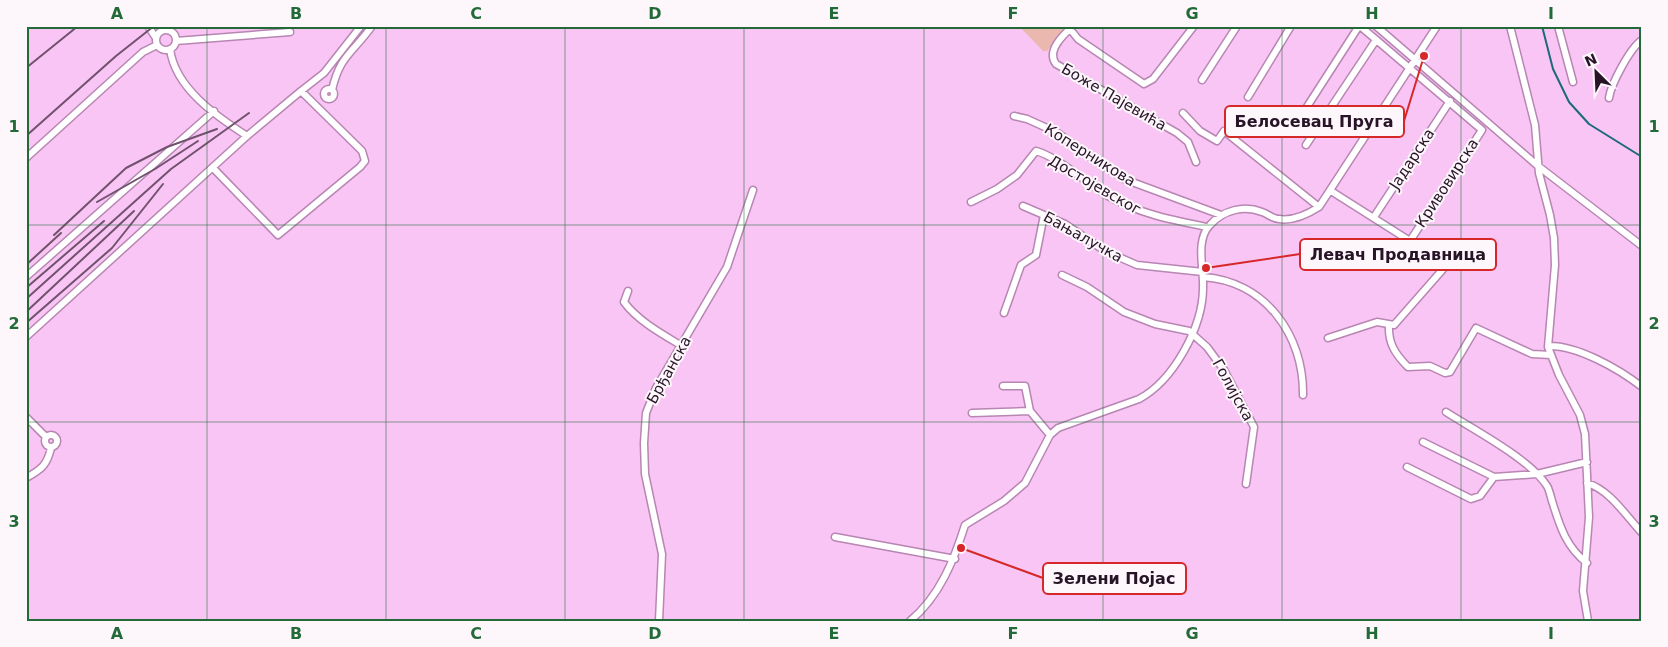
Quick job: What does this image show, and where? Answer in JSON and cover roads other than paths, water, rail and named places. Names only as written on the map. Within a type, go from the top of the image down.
[{"type":"street","points":[[148,26],[162,49],[170,49]]},
{"type":"street","points":[[26,337],[248,136],[324,73],[361,26]]},
{"type":"street","points":[[332,90],[336,70],[372,26]]},
{"type":"street","points":[[1071,28],[1078,39],[1144,84],[1153,79],[1194,26]]},
{"type":"street","points":[[1202,80],[1237,26]]},
{"type":"street","points":[[1248,97],[1291,26]]},
{"type":"street","points":[[1303,113],[1360,26]]},
{"type":"street","name":"Кривовирска","points":[[1360,26],[1482,130],[1410,241]]},
{"type":"street","points":[[1376,26],[1538,166],[1642,246]]},
{"type":"street","points":[[910,621],[931,599],[955,559],[965,525],[1004,501],[1025,483],[1050,434],[1062,425],[1110,410],[1149,394],[1171,370],[1192,334],[1203,295],[1203,239],[1207,227],[1221,215],[1246,209],[1263,212],[1280,220],[1292,218],[1319,207],[1437,26]]},
{"type":"street","points":[[1510,26],[1535,125],[1538,166],[1554,238],[1555,265],[1548,346],[1550,355],[1580,415],[1585,434],[1589,516],[1587,563],[1583,591],[1588,621]]},
{"type":"street","points":[[1558,26],[1573,82]]},
{"type":"street","name":"Боже Пајевића","points":[[1071,28],[1054,49],[1053,56],[1056,64],[1177,133],[1188,142],[1196,162]]},
{"type":"street","points":[[26,158],[157,41],[159,33],[167,30],[174,35],[176,41]]},
{"type":"street","points":[[170,49],[176,41],[290,32]]},
{"type":"street","points":[[1306,145],[1376,40]]},
{"type":"street","points":[[1608,98],[1623,63],[1635,45],[1642,40]]},
{"type":"street","points":[[170,49],[181,79],[224,121],[248,136]]},
{"type":"street","points":[[213,168],[278,235],[360,166],[364,161],[362,151],[301,91]]},
{"type":"street","name":"Јадарска","points":[[1374,217],[1450,101]]},
{"type":"street","points":[[26,277],[214,111]]},
{"type":"street","points":[[1183,113],[1200,131],[1217,142],[1224,131],[1319,207]]},
{"type":"street","name":"Коперникова","points":[[1014,116],[1036,122],[1058,133],[1091,158],[1124,179],[1221,215]]},
{"type":"street","name":"Достојевског","points":[[971,202],[997,189],[1017,174],[1033,152],[1036,151],[1108,195],[1145,214],[1207,227]]},
{"type":"street","name":"Брђанска","points":[[659,621],[662,554],[647,484],[645,424],[650,400],[727,267],[752,190]]},
{"type":"street","points":[[1328,338],[1377,322],[1394,325],[1444,268],[1410,241],[1330,191]]},
{"type":"street","name":"Бањалучка","points":[[1023,206],[1065,224],[1105,251],[1137,265],[1203,274],[1227,280],[1259,297],[1286,326],[1298,355],[1302,375],[1302,395]]},
{"type":"street","points":[[1004,313],[1021,265],[1036,255],[1044,215]]},
{"type":"street","points":[[1062,275],[1087,287],[1124,312],[1156,324],[1192,334]]},
{"type":"street","points":[[628,291],[624,302],[629,309],[682,346]]},
{"type":"street","points":[[1389,325],[1389,341],[1393,350],[1408,367],[1430,366],[1450,372],[1476,328],[1532,354],[1550,355]]},
{"type":"street","name":"Голијска","points":[[1192,334],[1218,361],[1253,424],[1246,484]]},
{"type":"street","points":[[1548,346],[1558,346],[1594,359],[1612,367],[1642,387]]},
{"type":"street","points":[[1003,386],[1025,386],[1030,411],[1050,434]]},
{"type":"street","points":[[972,412],[1030,411]]},
{"type":"street","points":[[1446,412],[1537,474],[1549,490],[1567,542],[1575,553],[1587,563]]},
{"type":"street","points":[[26,417],[46,437]]},
{"type":"street","points":[[26,478],[43,468],[47,463],[51,448],[56,444],[56,438],[51,435],[46,437]]},
{"type":"street","points":[[46,437],[45,445],[51,448]]},
{"type":"street","points":[[1423,442],[1494,477],[1537,474],[1586,462]]},
{"type":"street","points":[[1407,467],[1471,499],[1480,496],[1494,477]]},
{"type":"street","points":[[1587,483],[1599,488],[1614,501],[1642,533]]},
{"type":"street","points":[[834,537],[955,559]]},
{"type":"waterway","points":[[1542,26],[1553,69],[1569,102],[1589,124],[1642,157]]},
{"type":"railway","points":[[26,68],[78,26]]},
{"type":"railway","points":[[26,136],[116,56],[154,26]]},
{"type":"railway","points":[[26,299],[171,169],[249,113]]},
{"type":"railway","points":[[54,235],[126,168],[167,147],[217,129]]},
{"type":"railway","points":[[97,202],[155,169],[198,141]]},
{"type":"railway","points":[[26,323],[112,248],[163,184]]},
{"type":"railway","points":[[26,312],[134,211]]},
{"type":"railway","points":[[26,288],[104,221]]},
{"type":"railway","points":[[26,265],[61,233]]},
{"type":"place","name":"Белосевац Пруга","points":[[1424,56]]},
{"type":"place","name":"Левач Продавница","points":[[1206,268]]},
{"type":"place","name":"Зелени Појас","points":[[961,548]]}]
